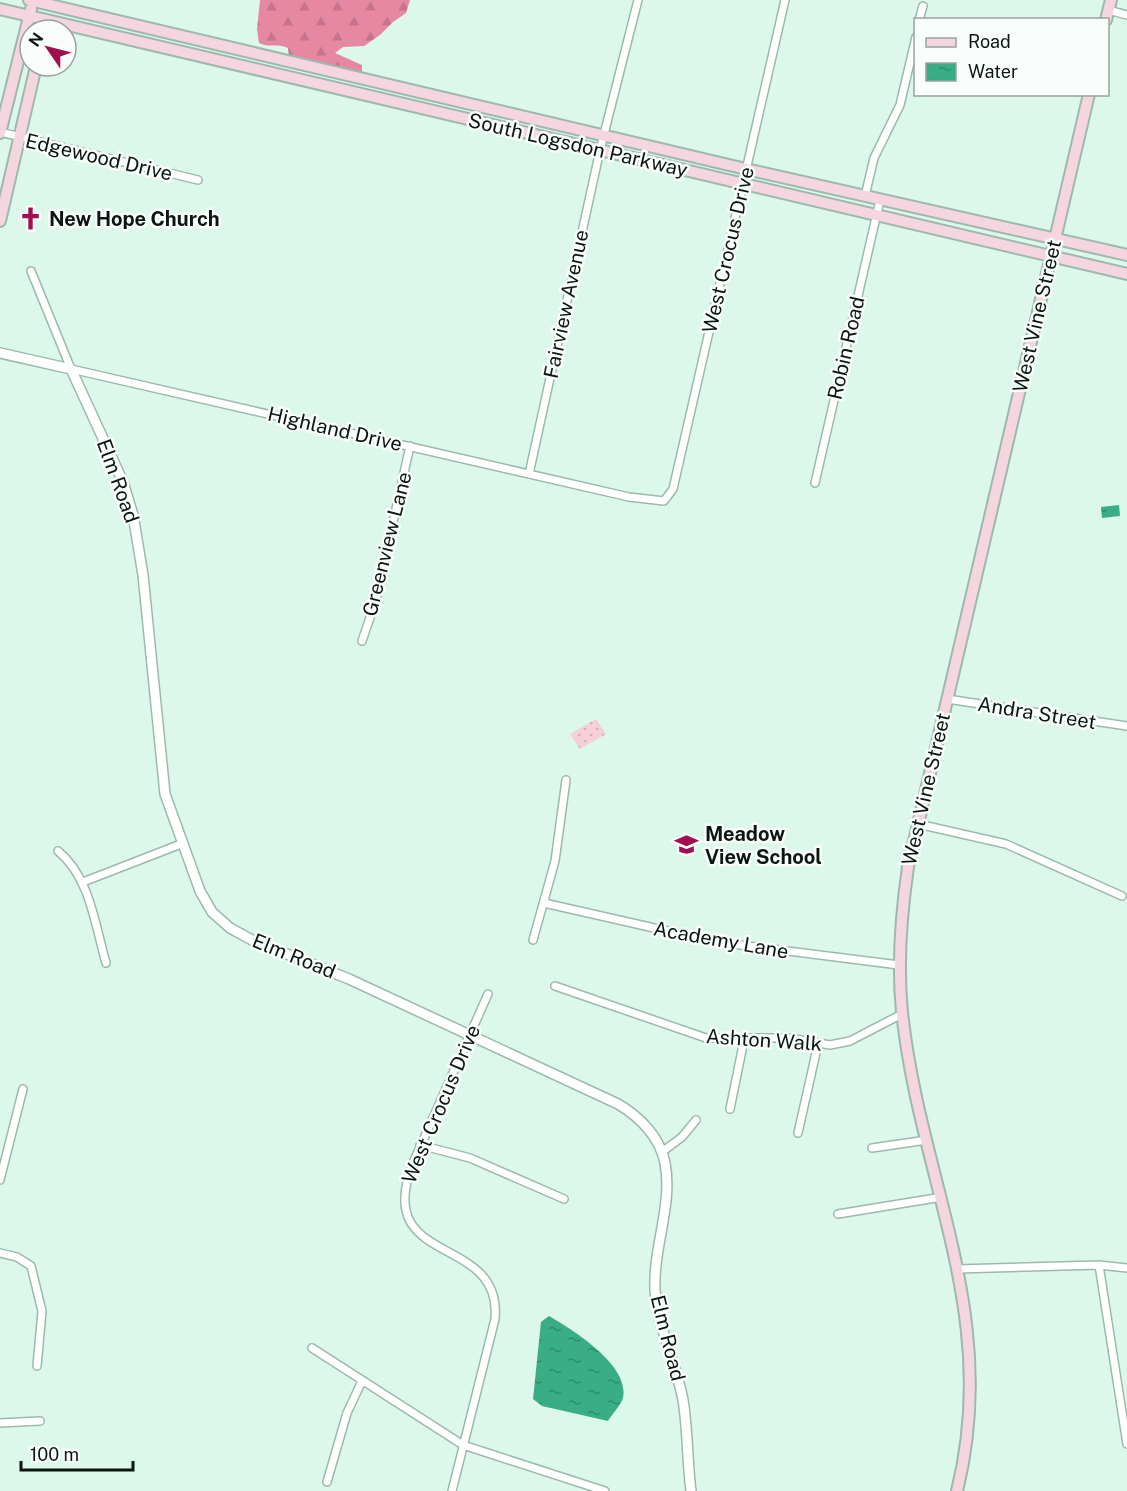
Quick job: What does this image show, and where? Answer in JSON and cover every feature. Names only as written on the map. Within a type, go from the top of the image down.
[{"type":"main road","name":"South Logsdon Parkway","points":[[31,0],[746,169],[1127,255]]},
{"type":"main road","points":[[0,133],[31,0]]},
{"type":"main road","points":[[48,18],[51,3]]},
{"type":"main road","name":"South Logsdon Parkway","points":[[0,9],[34,18]]},
{"type":"main road","name":"South Logsdon Parkway","points":[[78,32],[327,86],[1127,274]]},
{"type":"main road","points":[[0,220],[33,78]]},
{"type":"main road","name":"West Vine Street","points":[[957,1491],[968,1440],[972,1391],[968,1330],[958,1269],[927,1140],[902,1014],[899,965],[903,903],[918,824],[1089,96]]},
{"type":"street","name":"Fairview Avenue","points":[[529,474],[603,135],[638,0]]},
{"type":"street","name":"West Crocus Drive","points":[[668,498],[673,489],[785,0]]},
{"type":"street","points":[[920,18],[923,6]]},
{"type":"street","points":[[1108,10],[1127,15]]},
{"type":"street","points":[[866,196],[874,158],[900,105],[914,42]]},
{"type":"street","points":[[327,86],[330,71]]},
{"type":"street","points":[[453,117],[456,100]]},
{"type":"street","name":"Edgewood Drive","points":[[0,133],[198,180]]},
{"type":"street","name":"Robin Road","points":[[815,483],[880,200]]},
{"type":"street","name":"Elm Road","points":[[31,271],[70,369],[123,482],[133,515],[143,576],[160,769],[168,807],[206,902],[212,912],[230,928],[357,983],[618,1104],[645,1125],[662,1152],[665,1162],[667,1196],[656,1255],[656,1291],[660,1317],[683,1398],[691,1491]]},
{"type":"street","name":"Highland Drive","points":[[0,353],[659,503],[668,498]]},
{"type":"street","name":"Greenview Lane","points":[[362,641],[375,603],[410,446]]},
{"type":"street","name":"Andra Street","points":[[947,699],[1127,726]]},
{"type":"street","points":[[533,940],[555,861],[566,780]]},
{"type":"street","points":[[918,824],[1006,844],[1122,896]]},
{"type":"street","points":[[83,882],[182,844]]},
{"type":"street","points":[[58,851],[67,858],[83,882],[106,963]]},
{"type":"street","name":"Academy Lane","points":[[544,903],[716,942],[899,965]]},
{"type":"street","name":"Ashton Walk","points":[[555,986],[706,1038],[789,1038],[830,1045],[850,1041],[902,1014]]},
{"type":"street","name":"West Crocus Drive","points":[[452,1491],[495,1319],[495,1300],[489,1283],[478,1269],[423,1239],[408,1218],[404,1200],[406,1181],[420,1145],[488,994]]},
{"type":"street","points":[[730,1109],[742,1050],[742,1038]]},
{"type":"street","points":[[798,1133],[818,1044]]},
{"type":"street","points":[[0,1180],[23,1089]]},
{"type":"street","points":[[662,1152],[682,1137],[696,1120]]},
{"type":"street","points":[[872,1148],[927,1140]]},
{"type":"street","points":[[420,1145],[470,1158],[564,1199]]},
{"type":"street","points":[[838,1214],[942,1197]]},
{"type":"street","points":[[0,1253],[17,1257],[32,1266],[42,1311],[37,1366]]},
{"type":"street","points":[[958,1269],[1099,1265],[1127,1268]]},
{"type":"street","points":[[1099,1265],[1127,1444]]},
{"type":"street","points":[[312,1348],[463,1445],[605,1491]]},
{"type":"street","points":[[327,1482],[347,1413],[362,1381]]},
{"type":"street","points":[[0,1423],[40,1421]]},
{"type":"shaded area","points":[[596,719],[606,734],[580,749],[570,734]]},
{"type":"green space","points":[[260,0],[410,0],[406,13],[380,35],[364,46],[343,47],[335,53],[362,65],[362,73],[289,57],[288,48],[259,43],[257,29]]},
{"type":"water","points":[[1119,505],[1120,516],[1102,518],[1101,507]]},
{"type":"water","points":[[549,1316],[585,1339],[609,1361],[618,1373],[623,1386],[623,1398],[608,1421],[542,1406],[533,1399],[541,1322]]},
{"type":"place","name":"New Hope Church","points":[[31,219]]},
{"type":"place","name":"Meadow View School","points":[[687,845]]}]
